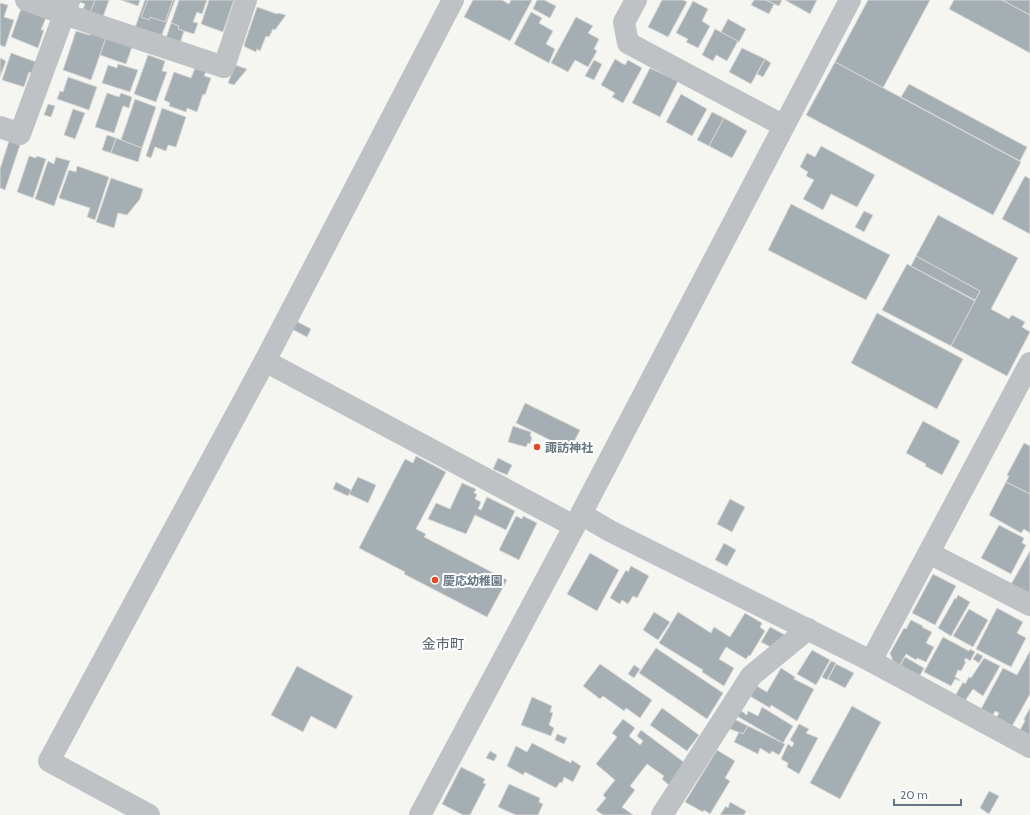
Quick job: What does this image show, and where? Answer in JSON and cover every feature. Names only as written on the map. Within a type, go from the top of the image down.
[{"type":"street","points":[[26,0],[66,7],[224,67],[246,0]]},
{"type":"street","points":[[150,815],[49,762],[264,361],[453,0]]},
{"type":"street","points":[[636,0],[624,22],[628,43],[784,126]]},
{"type":"street","points":[[420,815],[578,520],[850,0]]},
{"type":"street","points":[[0,126],[20,134],[66,7]]},
{"type":"street","points":[[264,361],[578,520],[610,531],[808,628],[1030,747]]},
{"type":"street","points":[[871,661],[1030,363]]},
{"type":"street","points":[[929,552],[1030,605]]},
{"type":"street","points":[[662,815],[751,676],[808,628]]},
{"type":"building","points":[[80,0],[95,0],[91,12],[83,9],[85,4],[79,2]]},
{"type":"building","points":[[95,0],[109,0],[103,17],[90,13]]},
{"type":"building","points":[[121,0],[140,0],[138,6]]},
{"type":"building","points":[[145,0],[148,0],[141,17],[149,20],[150,17],[165,22],[175,0],[161,37],[135,28]]},
{"type":"building","points":[[145,0],[175,0],[161,37],[135,28]]},
{"type":"building","points":[[148,0],[173,0],[165,22],[150,17],[149,20],[141,17]]},
{"type":"building","points":[[179,0],[207,0],[202,14],[197,12],[193,22],[198,23],[194,34],[178,29],[179,26],[171,23]]},
{"type":"building","points":[[209,0],[234,0],[223,32],[201,24]]},
{"type":"building","points":[[473,0],[502,0],[509,4],[511,0],[532,0],[510,41],[464,17]]},
{"type":"building","points":[[537,0],[544,0],[556,6],[550,18],[533,9]]},
{"type":"building","points":[[662,0],[683,0],[687,2],[668,37],[648,27]]},
{"type":"building","points":[[754,0],[766,0],[774,4],[769,14],[751,5]]},
{"type":"building","points":[[766,0],[782,0],[779,6]]},
{"type":"building","points":[[785,0],[817,0],[810,14]]},
{"type":"building","points":[[868,0],[930,0],[883,88],[835,62]]},
{"type":"building","points":[[954,0],[1002,0],[1030,15],[1030,53],[949,9]]},
{"type":"building","points":[[1002,0],[1030,0],[1030,15]]},
{"type":"building","points":[[693,1],[708,9],[702,21],[710,26],[698,48],[686,42],[688,39],[676,33]]},
{"type":"building","points":[[0,3],[8,5],[4,17],[14,20],[5,47],[0,45]]},
{"type":"building","points":[[22,6],[47,15],[41,30],[44,30],[38,48],[11,37]]},
{"type":"building","points":[[257,7],[277,14],[286,15],[275,30],[273,29],[269,37],[266,36],[260,51],[257,49],[256,52],[245,47],[244,45]]},
{"type":"building","points":[[531,12],[542,18],[539,23],[553,31],[546,44],[555,49],[549,63],[514,44]]},
{"type":"building","points":[[576,17],[593,26],[588,33],[599,39],[594,49],[597,51],[588,67],[575,60],[568,72],[551,63]]},
{"type":"building","points":[[728,19],[746,29],[739,42],[721,32]]},
{"type":"building","points":[[171,23],[179,26],[178,29],[184,31],[180,43],[166,38]]},
{"type":"building","points":[[715,29],[738,41],[727,61],[716,55],[713,61],[702,55]]},
{"type":"building","points":[[76,31],[90,35],[91,33],[106,38],[91,80],[63,70]]},
{"type":"building","points":[[106,38],[132,47],[126,64],[100,55]]},
{"type":"building","points":[[742,48],[765,59],[751,84],[729,72]]},
{"type":"building","points":[[11,53],[39,63],[35,75],[29,72],[24,87],[2,80]]},
{"type":"building","points":[[148,55],[165,61],[162,71],[167,72],[156,102],[134,94]]},
{"type":"building","points":[[0,58],[6,61],[0,77]]},
{"type":"building","points":[[615,59],[625,65],[628,60],[642,68],[623,103],[612,97],[615,93],[601,85]]},
{"type":"building","points":[[765,59],[771,63],[763,77],[757,74]]},
{"type":"building","points":[[594,60],[602,64],[594,80],[585,76]]},
{"type":"building","points":[[835,62],[1021,162],[993,215],[806,115]]},
{"type":"building","points":[[118,64],[138,70],[130,92],[102,83],[108,65],[117,68]]},
{"type":"building","points":[[235,65],[247,69],[234,85],[228,83]]},
{"type":"building","points":[[195,68],[206,72],[204,76],[211,78],[205,95],[203,94],[197,112],[187,108],[186,112],[169,106],[170,103],[164,100],[174,72],[191,78]]},
{"type":"building","points":[[650,68],[678,81],[660,117],[632,103]]},
{"type":"building","points":[[68,77],[97,87],[89,110],[57,99],[60,91],[63,92]]},
{"type":"building","points":[[909,84],[1027,147],[1020,161],[901,97]]},
{"type":"building","points":[[107,93],[119,97],[121,93],[132,97],[129,108],[123,106],[114,133],[95,127]]},
{"type":"building","points":[[681,94],[707,109],[692,136],[666,122]]},
{"type":"building","points":[[135,99],[156,107],[142,148],[121,140]]},
{"type":"building","points":[[48,104],[55,106],[51,117],[44,115]]},
{"type":"building","points":[[162,108],[186,117],[176,147],[168,145],[166,151],[155,147],[151,158],[146,156]]},
{"type":"building","points":[[73,109],[85,113],[75,139],[64,135]]},
{"type":"building","points":[[712,112],[724,118],[709,146],[697,140]]},
{"type":"building","points":[[724,118],[747,131],[732,158],[709,146]]},
{"type":"building","points":[[107,135],[116,138],[111,153],[102,150]]},
{"type":"building","points":[[116,138],[142,148],[138,162],[111,153]]},
{"type":"building","points":[[9,141],[20,145],[5,190],[0,188],[0,169]]},
{"type":"building","points":[[821,146],[875,175],[857,207],[831,194],[823,210],[803,199],[814,180],[806,176],[808,172],[800,167],[807,153],[815,157]]},
{"type":"building","points":[[29,156],[36,158],[37,156],[46,159],[33,198],[17,192]]},
{"type":"building","points":[[56,157],[70,161],[54,206],[35,199],[48,161],[54,164]]},
{"type":"building","points":[[77,166],[109,177],[95,220],[87,217],[90,208],[59,198],[69,170],[76,172]]},
{"type":"building","points":[[1025,176],[1030,179],[1030,234],[1002,219]]},
{"type":"building","points":[[111,178],[143,189],[140,199],[127,215],[118,213],[114,228],[96,222]]},
{"type":"building","points":[[791,204],[890,255],[866,300],[768,250]]},
{"type":"building","points":[[864,211],[873,215],[864,232],[855,227]]},
{"type":"building","points":[[938,215],[1018,258],[991,309],[1009,319],[1012,315],[1025,322],[1022,327],[1030,332],[1007,376],[951,346],[980,291],[916,256]]},
{"type":"building","points":[[916,256],[980,291],[975,300],[911,266]]},
{"type":"building","points":[[907,264],[975,301],[951,346],[882,310]]},
{"type":"building","points":[[877,313],[963,359],[937,409],[851,363]]},
{"type":"building","points":[[294,320],[311,329],[307,337],[290,328]]},
{"type":"building","points":[[525,403],[580,430],[570,450],[516,423]]},
{"type":"building","points":[[923,421],[960,441],[942,475],[906,453]]},
{"type":"building","points":[[513,426],[531,432],[530,436],[532,437],[530,444],[528,443],[526,447],[508,442]]},
{"type":"building","points":[[1024,443],[1030,446],[1030,494],[1006,482],[1009,476],[1007,475]]},
{"type":"building","points":[[416,456],[446,472],[416,529],[426,534],[424,537],[507,580],[487,617],[404,574],[405,572],[359,548],[405,459],[413,463]]},
{"type":"building","points":[[498,458],[512,465],[507,475],[493,469]]},
{"type":"building","points":[[358,477],[376,485],[368,503],[349,494]]},
{"type":"building","points":[[336,482],[351,490],[348,496],[333,489]]},
{"type":"building","points":[[1006,482],[1030,494],[1030,533],[1024,529],[1021,533],[989,515]]},
{"type":"building","points":[[462,483],[476,489],[474,493],[477,494],[475,499],[481,502],[478,509],[481,510],[487,497],[515,511],[506,530],[475,515],[466,534],[428,519],[436,503],[450,509]]},
{"type":"building","points":[[730,499],[745,507],[732,532],[717,524]]},
{"type":"building","points":[[516,516],[522,519],[523,516],[537,523],[519,560],[499,550]]},
{"type":"building","points":[[999,525],[1024,538],[1022,543],[1026,545],[1011,574],[981,558]]},
{"type":"building","points":[[724,543],[736,550],[727,566],[715,560]]},
{"type":"building","points":[[1030,551],[1030,593],[1010,586]]},
{"type":"building","points":[[590,553],[619,570],[597,611],[567,594]]},
{"type":"building","points":[[631,566],[649,576],[637,598],[633,596],[628,604],[622,600],[620,604],[610,598],[626,570],[628,572]]},
{"type":"building","points":[[933,574],[956,586],[935,625],[912,613]]},
{"type":"building","points":[[958,595],[970,602],[951,636],[938,628]]},
{"type":"building","points":[[997,608],[1023,622],[1017,633],[1026,638],[1011,667],[976,649]]},
{"type":"building","points":[[969,609],[988,620],[973,647],[953,636]]},
{"type":"building","points":[[654,612],[670,622],[658,640],[643,630]]},
{"type":"building","points":[[678,612],[711,633],[714,627],[730,637],[745,613],[762,623],[760,627],[765,631],[750,656],[749,655],[746,659],[726,647],[719,659],[734,668],[724,686],[702,672],[703,670],[659,643]]},
{"type":"building","points":[[911,620],[932,632],[926,643],[934,647],[926,662],[917,658],[916,660],[906,654],[900,665],[893,661],[890,653],[904,628],[906,629]]},
{"type":"building","points":[[770,627],[787,636],[778,651],[761,642]]},
{"type":"building","points":[[943,637],[969,651],[970,649],[975,652],[970,661],[966,658],[964,661],[966,662],[961,671],[958,670],[955,677],[960,681],[955,679],[951,686],[924,672]]},
{"type":"building","points":[[656,648],[723,693],[707,719],[639,673]]},
{"type":"building","points":[[812,650],[830,660],[816,685],[797,674]]},
{"type":"building","points":[[1030,651],[1030,694],[1012,726],[996,718],[999,713],[995,711],[993,715],[981,709],[1003,668],[1017,675]]},
{"type":"building","points":[[977,653],[983,656],[979,663],[973,659]]},
{"type":"building","points":[[905,657],[924,668],[919,677],[900,666]]},
{"type":"building","points":[[984,658],[1000,666],[983,696],[973,689],[965,701],[955,696],[963,682],[965,684],[969,677],[971,678]]},
{"type":"building","points":[[831,661],[836,663],[827,680],[822,677]]},
{"type":"building","points":[[600,664],[652,700],[640,718],[626,708],[624,711],[603,696],[600,699],[583,686]]},
{"type":"building","points":[[836,664],[854,673],[845,688],[828,679]]},
{"type":"building","points":[[634,665],[640,669],[634,678],[628,674]]},
{"type":"building","points":[[297,666],[353,696],[336,729],[311,716],[303,732],[271,715]]},
{"type":"building","points":[[781,668],[795,677],[794,679],[814,689],[797,721],[771,705],[770,708],[748,695],[755,685],[767,692]]},
{"type":"building","points":[[532,697],[552,706],[550,712],[553,713],[549,725],[554,728],[551,736],[521,725]]},
{"type":"building","points":[[852,706],[881,722],[840,799],[810,783]]},
{"type":"building","points":[[762,707],[793,726],[783,743],[737,716],[740,710],[747,715],[748,711],[758,716]]},
{"type":"building","points":[[662,708],[699,735],[687,751],[650,725]]},
{"type":"building","points":[[1030,708],[1030,736],[1020,730]]},
{"type":"building","points":[[623,719],[635,728],[629,736],[640,745],[643,741],[637,736],[641,730],[685,763],[669,785],[662,779],[664,776],[647,764],[630,786],[635,790],[622,807],[633,815],[603,815],[596,810],[606,798],[603,795],[615,780],[596,764],[617,737],[612,733]]},
{"type":"building","points":[[734,719],[748,726],[743,734],[730,729]]},
{"type":"building","points":[[799,724],[809,729],[806,733],[818,738],[799,774],[787,767],[788,763],[781,759],[788,744],[792,747],[794,743],[790,740]]},
{"type":"building","points":[[748,726],[785,744],[779,755],[772,751],[770,754],[760,748],[758,754],[734,742],[739,732],[743,734]]},
{"type":"building","points":[[557,734],[567,738],[564,744],[555,740]]},
{"type":"building","points":[[532,743],[571,763],[572,760],[581,766],[573,782],[564,777],[562,783],[560,782],[556,788],[525,772],[523,775],[507,766],[516,746],[527,752]]},
{"type":"building","points":[[717,750],[735,761],[725,778],[730,781],[710,814],[704,810],[703,812],[685,802]]},
{"type":"building","points":[[490,751],[497,755],[494,761],[486,758]]},
{"type":"building","points":[[461,767],[485,779],[483,783],[486,784],[470,815],[463,815],[442,804]]},
{"type":"building","points":[[509,784],[540,798],[539,802],[543,804],[538,815],[516,815],[498,807]]},
{"type":"building","points":[[989,791],[999,796],[989,814],[980,808]]},
{"type":"building","points":[[730,802],[746,811],[744,815],[720,815],[726,806],[728,808]]},
{"type":"place","name":"諏訪神社","points":[[537,447]]},
{"type":"place","name":"慶応幼稚園","points":[[435,580]]},
{"type":"district","name":"金市町","points":[[443,644]]}]
